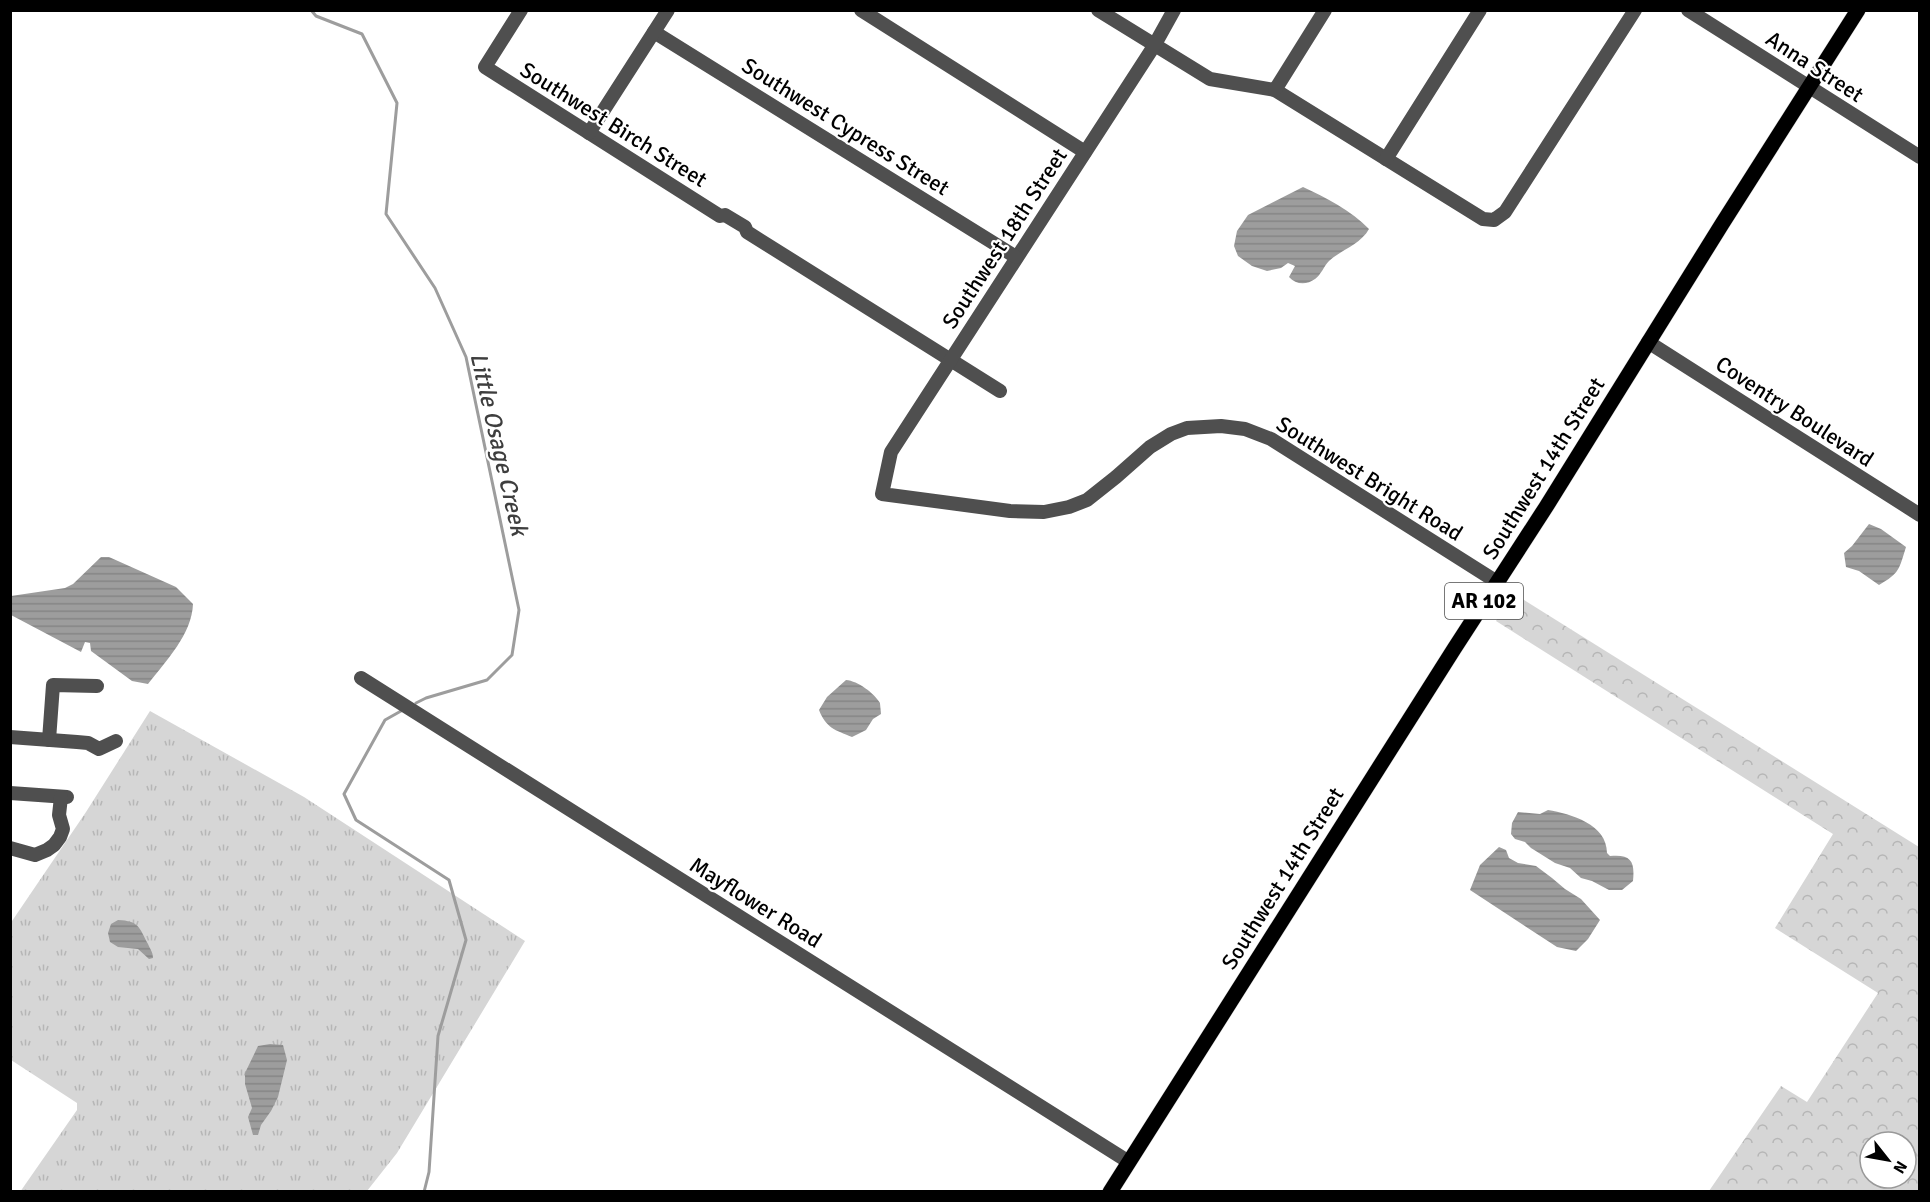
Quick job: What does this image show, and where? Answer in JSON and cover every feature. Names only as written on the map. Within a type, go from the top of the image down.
[{"type":"main road","name":"Southwest 14th Street","points":[[1110,1191],[1582,450],[1858,10]]},
{"type":"street","name":"Southwest Birch Street","points":[[521,10],[485,67],[720,216],[722,220],[741,232],[747,232],[1000,392]]},
{"type":"street","points":[[589,134],[668,10]]},
{"type":"street","points":[[861,10],[1085,152]]},
{"type":"street","points":[[1098,10],[1210,79],[1275,90],[1483,219],[1494,220],[1504,212],[1635,10]]},
{"type":"street","name":"Southwest 18th Street","points":[[882,494],[891,452],[1154,46],[1174,10]]},
{"type":"street","points":[[1275,90],[1325,10]]},
{"type":"street","points":[[1386,159],[1480,10]]},
{"type":"street","name":"Anna Street","points":[[1688,10],[1920,157]]},
{"type":"street","name":"Southwest Cypress Street","points":[[654,32],[1016,257]]},
{"type":"street","name":"Coventry Boulevard","points":[[1648,342],[1920,515]]},
{"type":"street","name":"Southwest Bright Road","points":[[882,494],[1010,511],[1044,512],[1069,507],[1087,500],[1150,447],[1172,434],[1187,428],[1203,426],[1245,429],[1270,439],[1497,582]]},
{"type":"street","name":"Mayflower Road","points":[[361,678],[1128,1161]]},
{"type":"street","points":[[49,740],[52,685],[97,686]]},
{"type":"street","points":[[10,737],[88,743],[99,749],[116,741]]},
{"type":"street","points":[[10,793],[64,797],[59,815],[63,829],[54,845],[35,855],[10,848]]},
{"type":"green space","points":[[1513,593],[1919,847],[1919,1191],[1709,1191],[1781,1086],[1807,1102],[1878,993],[1775,928],[1833,834],[1496,621]]},
{"type":"green space","points":[[150,711],[304,797],[525,941],[397,1153],[367,1191],[20,1192],[77,1110],[77,1103],[11,1060],[10,924],[86,812]]},
{"type":"shaded area","points":[[1303,187],[1346,210],[1369,229],[1356,243],[1329,261],[1315,279],[1302,283],[1295,282],[1289,277],[1295,266],[1288,263],[1281,268],[1267,271],[1252,266],[1238,256],[1234,246],[1237,231],[1248,215]]},
{"type":"shaded area","points":[[1869,524],[1881,529],[1906,547],[1898,570],[1879,585],[1859,571],[1846,567],[1844,553]]},
{"type":"shaded area","points":[[101,557],[109,557],[176,587],[193,604],[192,615],[183,636],[148,684],[132,681],[91,651],[90,643],[85,642],[81,652],[11,615],[11,596],[65,588],[73,584]]},
{"type":"shaded area","points":[[846,680],[865,688],[880,703],[881,714],[873,719],[866,730],[852,737],[828,725],[819,710],[827,697]]},
{"type":"shaded area","points":[[1548,810],[1567,814],[1594,828],[1601,835],[1610,856],[1623,856],[1630,860],[1633,868],[1633,881],[1622,890],[1609,890],[1581,878],[1570,868],[1555,863],[1525,842],[1515,839],[1511,834],[1512,823],[1518,812],[1540,814]]},
{"type":"shaded area","points":[[1499,847],[1506,850],[1509,858],[1518,863],[1536,866],[1581,899],[1600,920],[1588,939],[1576,951],[1557,947],[1470,890],[1480,865]]},
{"type":"shaded area","points":[[118,920],[138,926],[153,958],[149,959],[138,949],[118,947],[110,942],[108,933],[111,924]]},
{"type":"shaded area","points":[[283,1045],[287,1060],[278,1097],[261,1125],[258,1135],[253,1135],[248,1117],[252,1108],[245,1084],[245,1073],[258,1046]]},
{"type":"waterway","name":"Little Osage Creek","points":[[311,10],[316,16],[362,34],[397,103],[386,214],[435,288],[466,357],[519,610],[512,655],[487,680],[416,703]]},
{"type":"waterway","name":"Little Osage Creek","points":[[401,711],[385,720],[344,794],[356,820],[449,880],[466,940],[438,1036],[429,1172],[424,1192]]}]
